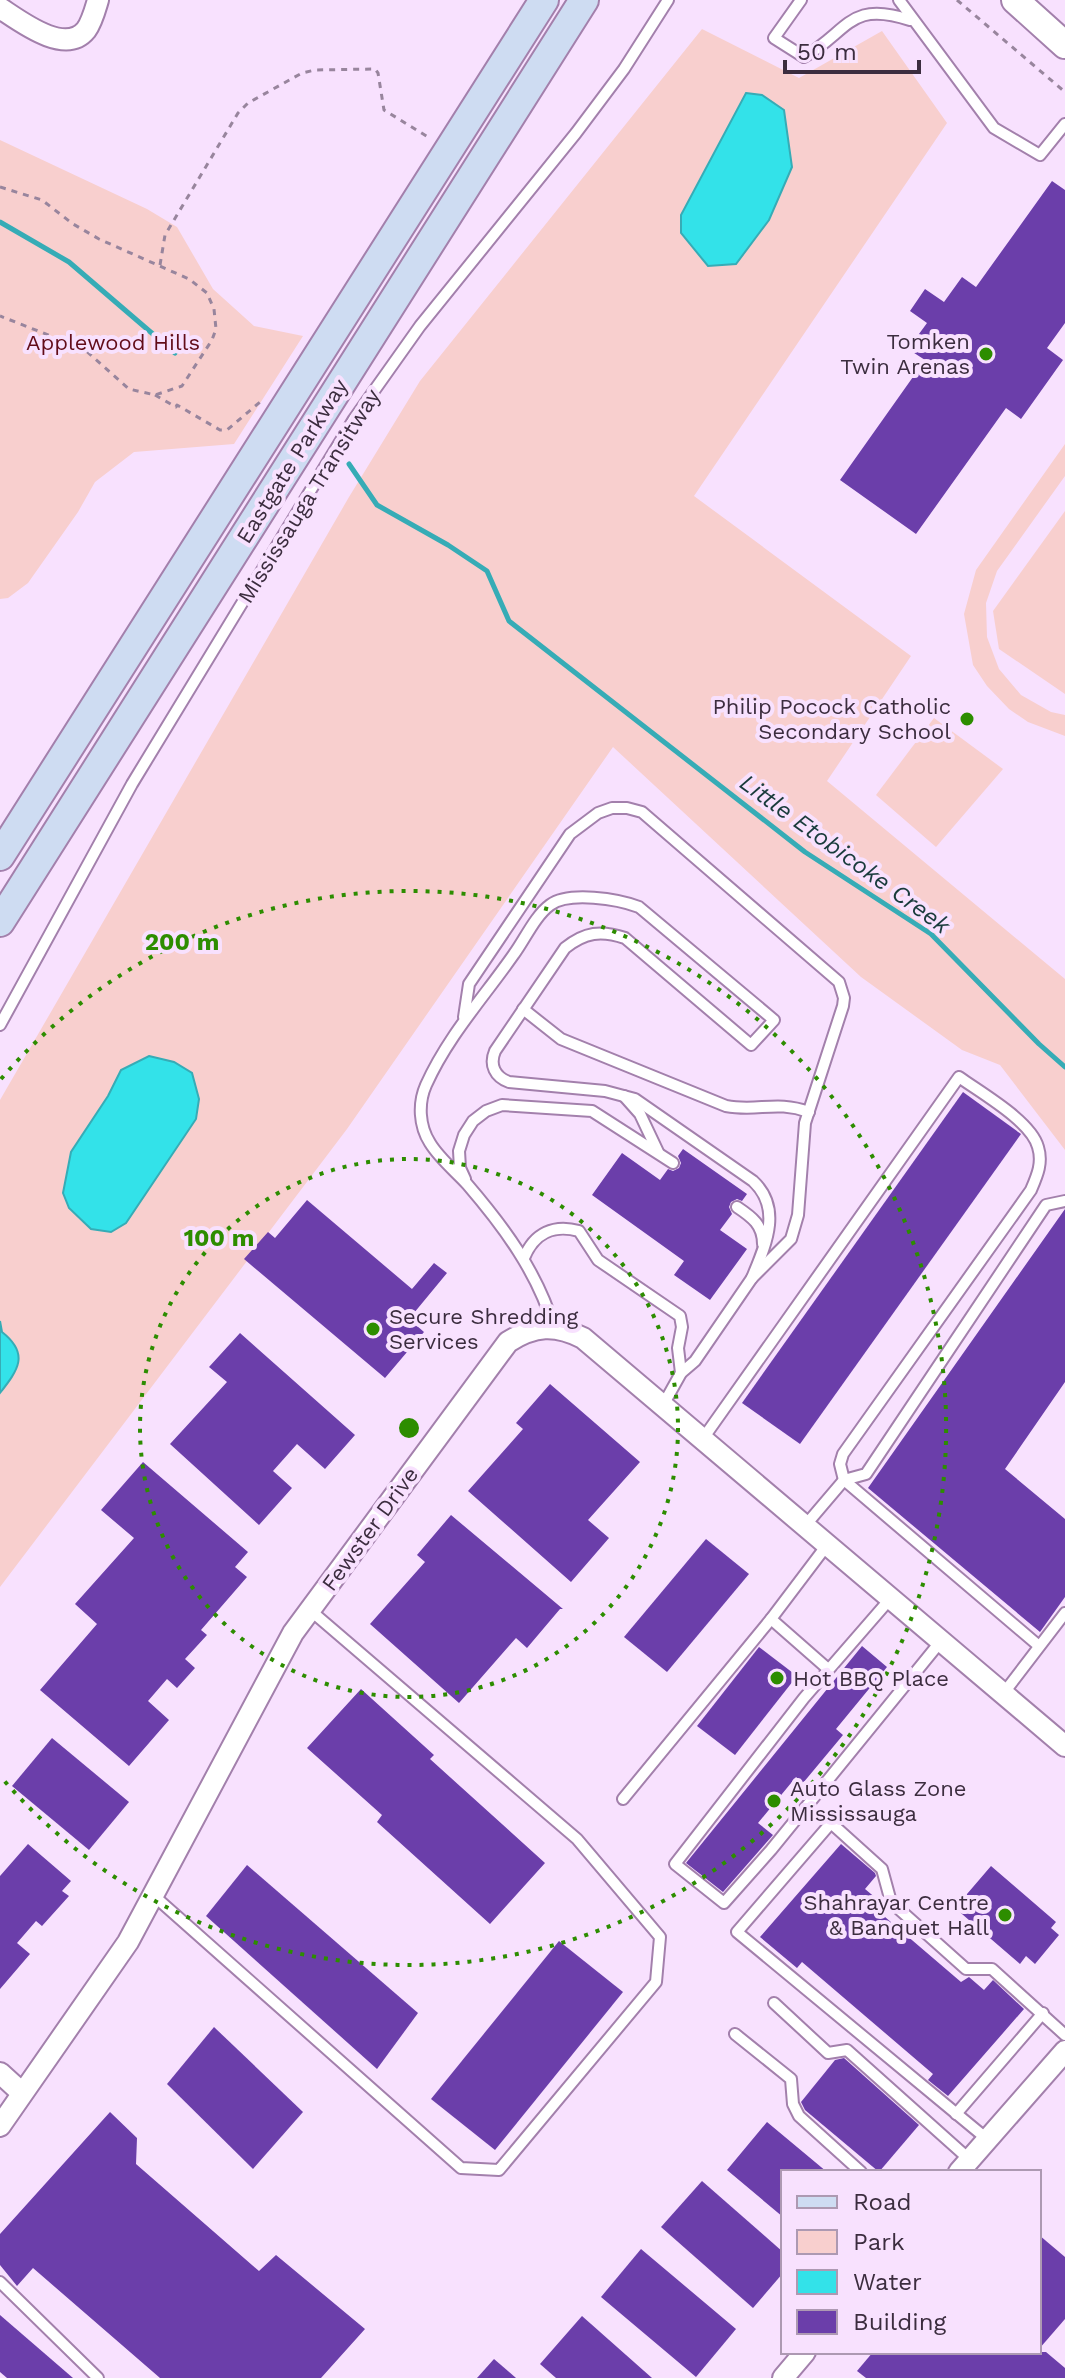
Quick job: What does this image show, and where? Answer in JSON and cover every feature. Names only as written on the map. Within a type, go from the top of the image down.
[{"type":"main road","name":"Eastgate Parkway","points":[[0,856],[544,0]]},
{"type":"main road","name":"Eastgate Parkway","points":[[0,922],[584,0]]},
{"type":"street","points":[[0,8],[52,38],[71,39],[84,33],[98,0]]},
{"type":"street","points":[[1015,0],[1065,45]]},
{"type":"street","points":[[554,1328],[564,1328],[583,1338],[1065,1746]]},
{"type":"street","name":"Fewster Drive","points":[[0,2126],[128,1942],[293,1633],[508,1342],[523,1332],[554,1328]]},
{"type":"street","points":[[964,2166],[1065,2051]]},
{"type":"street","points":[[0,2073],[22,2093]]},
{"type":"street","points":[[783,2378],[803,2354]]},
{"type":"lane","name":"Mississauga Transitway","points":[[0,1025],[132,784],[354,419],[420,326],[624,69],[668,0]]},
{"type":"lane","points":[[801,0],[774,38],[804,57],[820,48],[851,17],[870,10],[891,12],[912,20]]},
{"type":"lane","points":[[899,0],[994,128],[1040,155],[1065,124]]},
{"type":"lane","points":[[463,1019],[469,984],[570,834],[598,813],[612,808],[642,812],[839,982],[843,1006],[805,1123],[796,1227],[784,1249],[752,1278]]},
{"type":"lane","points":[[554,1328],[524,1258],[503,1227],[430,1145],[422,1127],[420,1107],[425,1087],[463,1019],[485,996],[545,910],[561,899],[614,900],[639,907],[774,1020],[751,1045],[625,938],[610,932],[593,932],[565,948],[495,1051],[492,1064],[498,1076],[509,1082],[621,1093],[635,1099],[765,1192],[770,1212],[769,1232],[752,1278],[695,1361],[681,1373],[662,1407]]},
{"type":"lane","points":[[523,1009],[561,1039],[726,1106],[740,1109],[773,1104],[791,1105],[809,1112]]},
{"type":"lane","points":[[702,1440],[959,1077],[1028,1129],[1039,1147],[1040,1170],[1031,1190],[843,1454],[840,1464],[844,1480],[1039,1646]]},
{"type":"lane","points":[[621,1093],[640,1114],[658,1152]]},
{"type":"lane","points":[[466,1184],[460,1168],[459,1151],[464,1135],[473,1121],[486,1111],[502,1105],[592,1111],[673,1163]]},
{"type":"lane","points":[[804,1527],[844,1480],[866,1474],[1046,1205],[1065,1201]]},
{"type":"lane","points":[[737,1207],[755,1220],[761,1229],[763,1250]]},
{"type":"lane","points":[[524,1258],[535,1238],[545,1232],[556,1228],[579,1231],[598,1260],[680,1316],[682,1337],[678,1348],[681,1373]]},
{"type":"lane","points":[[623,1799],[771,1619],[827,1545]]},
{"type":"lane","points":[[890,1599],[828,1669],[675,1864],[724,1903],[941,1641]]},
{"type":"lane","points":[[153,1895],[461,2168],[499,2170],[656,1982],[660,1937],[577,1839],[310,1610]]},
{"type":"lane","points":[[1003,1694],[1065,1613]]},
{"type":"lane","points":[[771,1619],[828,1669]]},
{"type":"lane","points":[[987,2139],[737,1932],[831,1823],[882,1869],[891,1902],[966,1969],[992,1969],[1065,2035]]},
{"type":"lane","points":[[774,2003],[828,2053],[847,2050],[964,2166]]},
{"type":"lane","points":[[956,2114],[1043,2013]]},
{"type":"lane","points":[[735,2034],[791,2079],[793,2104],[799,2116],[859,2170]]},
{"type":"lane","points":[[0,2282],[98,2378]]},
{"type":"path","points":[[957,0],[1065,92]]},
{"type":"path","points":[[160,265],[165,235],[238,113],[248,103],[302,73],[375,69],[384,110],[431,139]]},
{"type":"path","points":[[0,187],[42,200],[99,239],[189,279],[207,293],[216,321],[212,340],[182,386],[155,395]]},
{"type":"path","points":[[0,316],[84,349],[129,389],[155,395],[220,430],[227,430],[263,400]]},
{"type":"green space","points":[[702,29],[799,78],[882,31],[947,123],[694,496],[911,656],[827,781],[1065,979],[1065,1150],[1000,1065],[962,1050],[861,977],[613,747],[347,1129],[0,1587],[0,1100],[349,497],[420,381]]},
{"type":"green space","name":"Applewood Hills","points":[[0,140],[147,209],[177,227],[213,289],[254,326],[303,336],[234,444],[134,452],[95,482],[78,512],[28,583],[8,598],[0,599]]},
{"type":"green space","points":[[1065,444],[1065,476],[997,571],[986,603],[987,637],[999,669],[1021,695],[1051,712],[1065,715],[1065,736],[1028,722],[1009,709],[987,686],[973,665],[964,614],[976,570]]},
{"type":"green space","points":[[1065,511],[1065,694],[999,649],[993,611]]},
{"type":"green space","points":[[934,718],[1003,769],[936,847],[876,795]]},
{"type":"water","points":[[746,93],[762,95],[784,110],[792,167],[769,220],[736,264],[708,266],[681,233],[681,215]]},
{"type":"water","points":[[149,1056],[174,1062],[192,1073],[199,1099],[196,1119],[126,1223],[111,1232],[91,1229],[69,1208],[63,1193],[71,1152],[108,1096],[121,1070]]},
{"type":"water","points":[[0,1321],[2,1332],[16,1348],[18,1362],[0,1393]]},
{"type":"building","name":"Tomken Twin Arenas","points":[[1052,181],[1065,190],[1065,323],[1047,348],[1063,360],[1021,419],[1006,408],[916,534],[840,480],[925,360],[908,349],[927,323],[910,311],[925,289],[944,302],[962,277],[976,287]]},
{"type":"building","points":[[963,1092],[1021,1134],[800,1444],[742,1403]]},
{"type":"building","points":[[683,1149],[747,1194],[742,1201],[737,1199],[731,1202],[729,1207],[732,1214],[720,1230],[747,1249],[710,1300],[674,1275],[684,1261],[592,1195],[622,1153],[660,1180],[668,1169],[673,1171],[679,1168],[681,1163],[678,1156]]},
{"type":"building","points":[[307,1200],[412,1289],[434,1263],[447,1273],[409,1319],[424,1332],[385,1378],[244,1259],[268,1232],[275,1238]]},
{"type":"building","points":[[1065,1209],[1065,1382],[1005,1469],[1065,1519],[1065,1597],[1040,1632],[868,1488]]},
{"type":"building","points":[[240,1333],[355,1435],[325,1469],[297,1444],[273,1471],[292,1488],[259,1525],[170,1444],[227,1382],[209,1367]]},
{"type":"building","points":[[550,1384],[640,1462],[588,1520],[609,1538],[571,1582],[468,1491],[523,1429],[516,1423]]},
{"type":"building","points":[[143,1462],[248,1552],[235,1567],[247,1577],[201,1630],[207,1635],[185,1659],[195,1668],[177,1688],[167,1679],[148,1701],[169,1720],[129,1766],[40,1690],[97,1624],[75,1604],[134,1538],[101,1510]]},
{"type":"building","points":[[451,1515],[563,1609],[527,1648],[516,1638],[459,1703],[370,1624],[425,1562],[417,1555]]},
{"type":"building","points":[[706,1539],[749,1574],[667,1672],[624,1637]]},
{"type":"building","points":[[862,1646],[887,1667],[836,1729],[843,1735],[803,1783],[796,1777],[758,1823],[773,1835],[723,1892],[686,1863]]},
{"type":"building","points":[[759,1647],[797,1676],[735,1755],[697,1726]]},
{"type":"building","points":[[361,1689],[434,1755],[430,1759],[545,1863],[490,1924],[377,1822],[382,1815],[307,1748]]},
{"type":"building","points":[[52,1738],[129,1802],[89,1850],[12,1786]]},
{"type":"building","points":[[28,1844],[71,1881],[62,1891],[69,1896],[42,1926],[36,1921],[17,1943],[30,1954],[0,1989],[0,1876]]},
{"type":"building","points":[[841,1844],[875,1873],[876,1876],[865,1889],[883,1904],[878,1911],[961,1982],[969,1977],[984,1990],[993,1980],[1024,2009],[948,2096],[928,2080],[933,2074],[802,1962],[797,1968],[760,1937]]},
{"type":"building","points":[[247,1865],[418,2013],[377,2069],[206,1916]]},
{"type":"building","name":"Shahrayar Centre & Banquet Hall","points":[[991,1866],[1056,1922],[1051,1928],[1059,1935],[1035,1964],[1026,1956],[1020,1964],[955,1908]]},
{"type":"building","points":[[559,1941],[623,1992],[495,2150],[431,2099]]},
{"type":"building","points":[[214,2027],[303,2112],[253,2169],[167,2084]]},
{"type":"building","points":[[844,2058],[919,2125],[881,2170],[877,2170],[805,2110],[801,2102],[835,2060]]},
{"type":"building","points":[[110,2112],[137,2138],[136,2164],[259,2271],[276,2255],[365,2329],[321,2378],[160,2378],[33,2268],[17,2286],[0,2265],[0,2234]]},
{"type":"building","points":[[767,2122],[825,2170],[781,2170],[781,2215],[727,2170]]},
{"type":"building","points":[[702,2181],[781,2250],[781,2275],[753,2308],[661,2227]]},
{"type":"building","points":[[1041,2237],[1065,2257],[1065,2319],[1041,2347]]},
{"type":"building","points":[[641,2249],[736,2329],[696,2377],[601,2297]]},
{"type":"building","points":[[0,2315],[73,2378],[7,2378],[0,2372]]},
{"type":"building","points":[[582,2316],[652,2378],[556,2378],[540,2364]]},
{"type":"building","points":[[1046,2352],[1065,2368],[1065,2378],[866,2378],[857,2371],[871,2354]]},
{"type":"building","points":[[494,2359],[516,2378],[477,2378]]},
{"type":"waterway","name":"Little Etobicoke Creek","points":[[0,222],[69,262],[175,353]]},
{"type":"waterway","name":"Little Etobicoke Creek","points":[[349,464],[377,505],[487,571],[509,621],[805,852],[931,934],[1065,1067]]},
{"type":"place","name":"Tomken Twin Arenas","points":[[986,354]]},
{"type":"place","name":"Philip Pocock Catholic Secondary School","points":[[967,719]]},
{"type":"place","name":"Secure Shredding Services","points":[[373,1329]]},
{"type":"place","name":"Hot BBQ Place","points":[[777,1678]]},
{"type":"place","name":"Auto Glass Zone Mississauga","points":[[774,1801]]},
{"type":"place","name":"Shahrayar Centre & Banquet Hall","points":[[1005,1915]]}]
